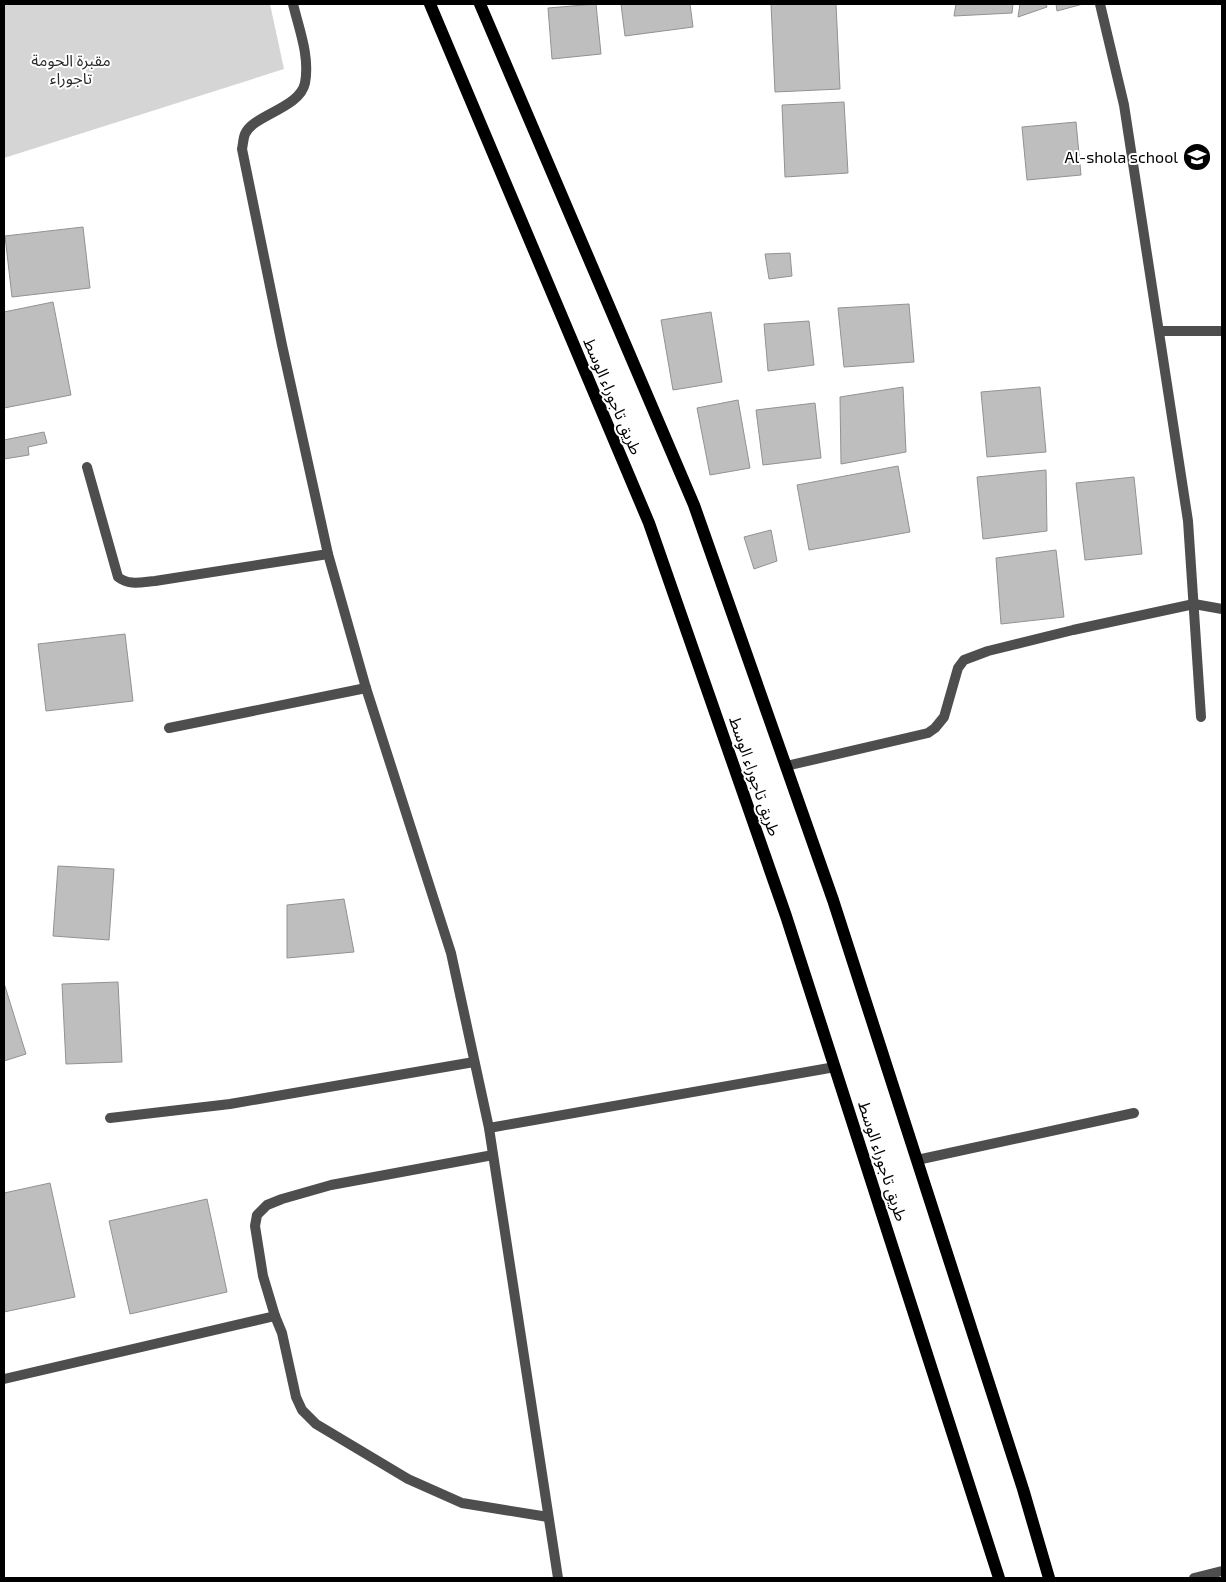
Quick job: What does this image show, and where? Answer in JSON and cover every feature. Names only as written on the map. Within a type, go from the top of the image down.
[{"type":"main road","name":"طريق تاجوراء الوسط","points":[[430,4],[649,523],[786,916],[999,1578]]},
{"type":"main road","points":[[480,4],[694,505],[832,900],[1023,1489],[1049,1578]]},
{"type":"street","points":[[292,4],[306,60],[304,85],[296,98],[257,123],[246,133],[242,149],[282,345],[328,554],[366,688],[451,953],[489,1128],[558,1578]]},
{"type":"street","points":[[1100,4],[1124,105],[1188,521],[1201,718]]},
{"type":"street","points":[[1159,331],[1222,331]]},
{"type":"street","points":[[87,466],[118,577],[124,582],[155,581],[328,554]]},
{"type":"street","points":[[786,766],[928,733],[944,717],[958,668],[964,660],[988,651],[1073,630],[1194,604],[1222,609]]},
{"type":"street","points":[[169,728],[366,688]]},
{"type":"street","points":[[110,1118],[230,1104],[474,1062]]},
{"type":"street","points":[[489,1128],[835,1067]]},
{"type":"street","points":[[917,1160],[1134,1113]]},
{"type":"street","points":[[493,1155],[331,1185],[282,1199],[267,1205],[257,1215],[255,1226],[263,1276],[282,1333],[296,1397],[302,1410],[316,1424],[408,1479],[462,1503],[548,1517]]},
{"type":"street","points":[[4,1379],[275,1316]]},
{"type":"street","points":[[1194,1578],[1222,1571]]},
{"type":"green space","name":"مقبرة الحومة تاجوراء","points":[[4,4],[270,4],[284,69],[4,158]]},
{"type":"building","points":[[596,4],[601,54],[552,59],[548,8]]},
{"type":"building","points":[[621,4],[690,4],[693,27],[625,36]]},
{"type":"building","points":[[771,4],[836,4],[840,89],[775,92]]},
{"type":"building","points":[[956,4],[1013,4],[1012,13],[954,16]]},
{"type":"building","points":[[1020,4],[1046,4],[1047,7],[1018,17]]},
{"type":"building","points":[[1056,4],[1083,4],[1057,11]]},
{"type":"building","points":[[844,102],[848,173],[785,177],[782,105]]},
{"type":"building","points":[[1076,122],[1081,175],[1027,180],[1022,127]]},
{"type":"building","points":[[83,227],[90,288],[12,297],[5,236]]},
{"type":"building","points":[[790,253],[792,276],[769,279],[765,254]]},
{"type":"building","points":[[53,302],[71,395],[4,408],[4,312]]},
{"type":"building","points":[[909,304],[914,362],[844,367],[838,308]]},
{"type":"building","points":[[711,312],[722,382],[673,390],[661,320]]},
{"type":"building","points":[[809,321],[814,365],[768,371],[764,324]]},
{"type":"building","points":[[903,387],[906,452],[841,464],[840,397]]},
{"type":"building","points":[[1040,387],[1046,452],[987,457],[981,392]]},
{"type":"building","points":[[738,400],[750,468],[710,475],[697,408]]},
{"type":"building","points":[[815,403],[821,458],[763,465],[756,410]]},
{"type":"building","points":[[44,432],[47,443],[28,447],[29,455],[4,459],[4,440]]},
{"type":"building","points":[[898,466],[910,532],[809,550],[797,485]]},
{"type":"building","points":[[1046,470],[1047,531],[983,539],[977,477]]},
{"type":"building","points":[[1134,477],[1142,554],[1085,560],[1076,483]]},
{"type":"building","points":[[771,530],[777,561],[754,569],[744,537]]},
{"type":"building","points":[[1056,550],[1064,617],[1001,624],[996,558]]},
{"type":"building","points":[[125,634],[133,701],[46,711],[38,644]]},
{"type":"building","points":[[58,866],[114,869],[109,940],[53,936]]},
{"type":"building","points":[[344,899],[354,952],[287,958],[287,905]]},
{"type":"building","points":[[118,982],[122,1062],[66,1064],[62,984]]},
{"type":"building","points":[[4,983],[26,1054],[4,1061]]},
{"type":"building","points":[[50,1183],[75,1297],[4,1312],[4,1193]]},
{"type":"building","points":[[207,1199],[227,1292],[130,1314],[109,1221]]},
{"type":"place","name":"Al-shola school","points":[[1197,157]]}]
